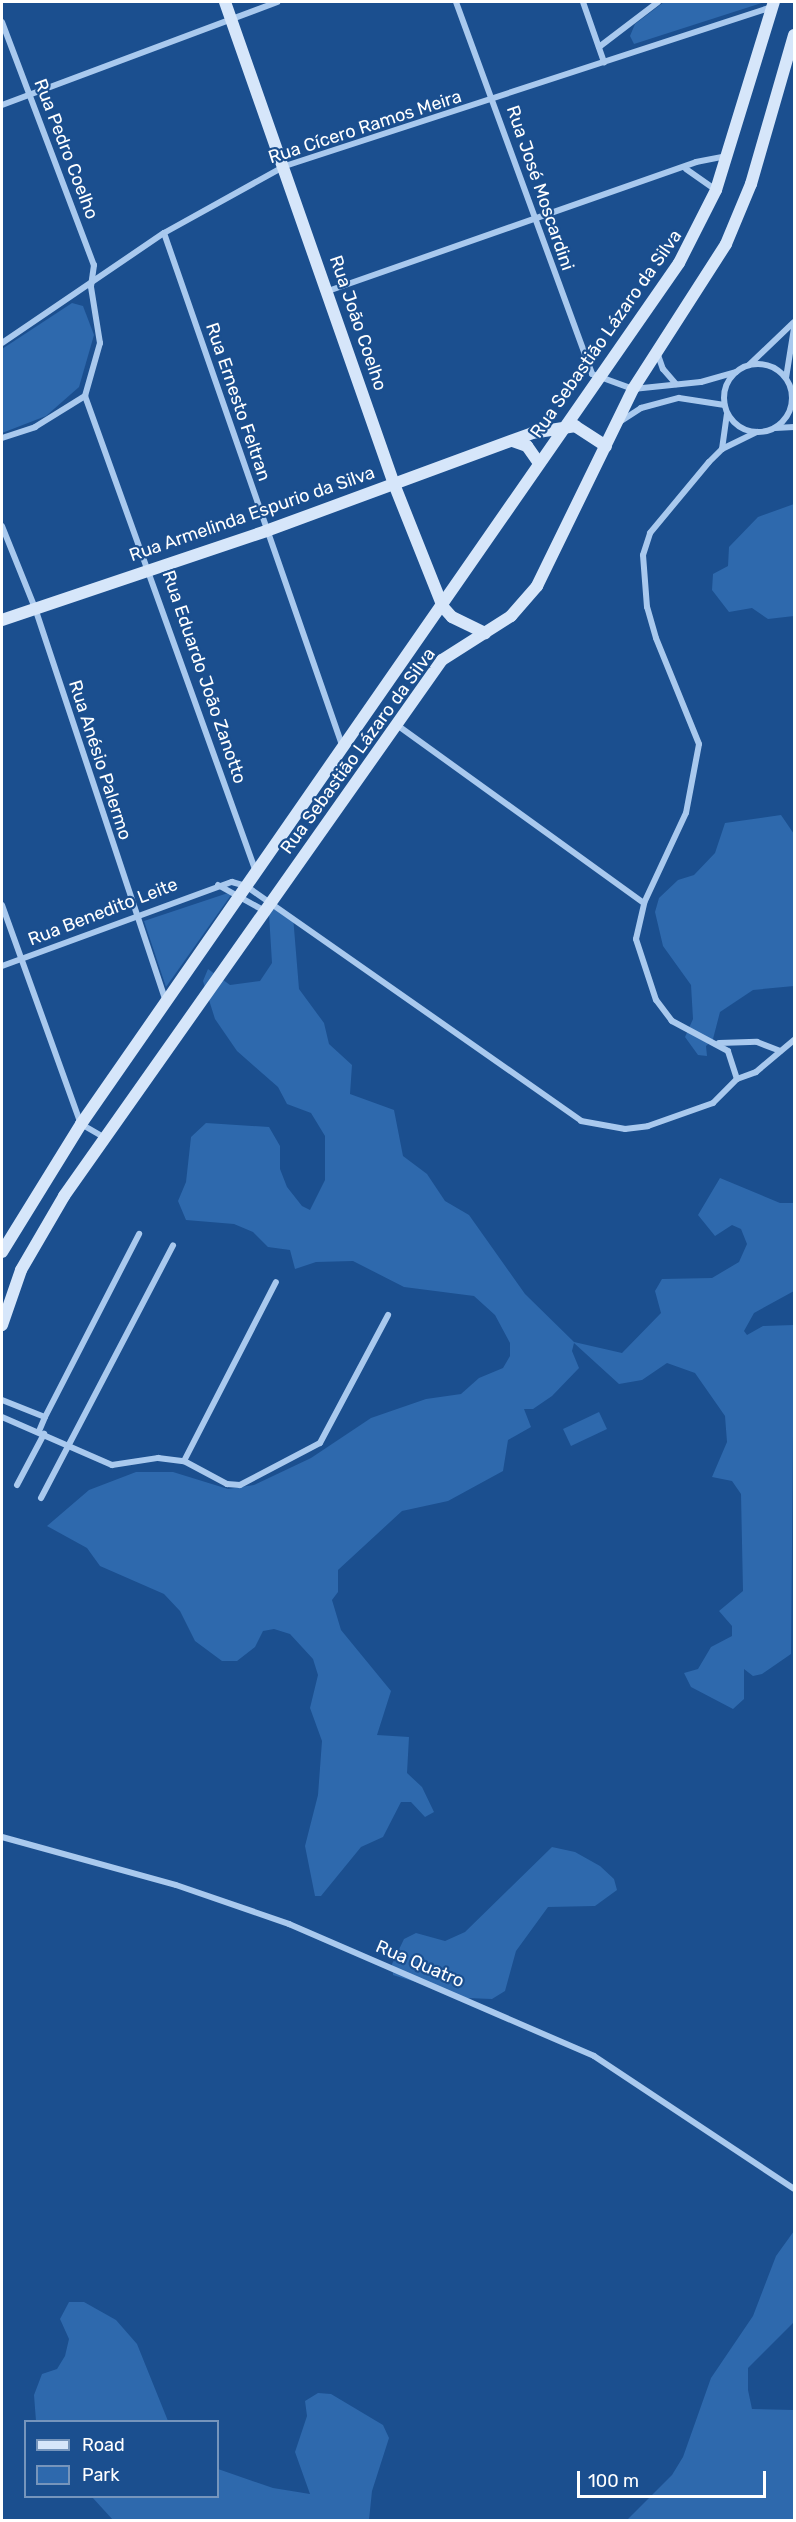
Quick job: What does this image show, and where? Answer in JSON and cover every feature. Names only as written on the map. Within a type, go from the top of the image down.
[{"type":"street","name":"Rua João Coelho","points":[[225,2],[285,166],[394,484],[443,607]]},
{"type":"street","points":[[2,105],[277,2]]},
{"type":"street","name":"Rua José Moscardini","points":[[456,2],[494,100],[587,366],[600,380]]},
{"type":"street","points":[[583,2],[604,62]]},
{"type":"street","points":[[599,47],[658,2]]},
{"type":"street","name":"Rua Cícero Ramos Meira","points":[[2,344],[91,287],[164,233],[285,166],[494,100],[773,4]]},
{"type":"street","name":"Rua Sebastião Lázaro da Silva","points":[[2,1252],[81,1124],[243,890],[344,751],[562,427],[600,380],[679,263],[716,190],[773,4]]},
{"type":"street","name":"Rua Pedro Coelho","points":[[2,22],[94,265],[91,287]]},
{"type":"street","name":"Rua Sebastião Lázaro da Silva","points":[[2,1325],[21,1270],[64,1196],[442,660],[511,616],[537,586],[633,389],[657,350],[710,275],[730,234],[751,184],[795,34]]},
{"type":"street","points":[[328,291],[727,156]]},
{"type":"street","points":[[686,169],[716,190]]},
{"type":"street","name":"Rua Ernesto Feltran","points":[[164,233],[344,751]]},
{"type":"street","points":[[2,438],[35,427],[85,396],[100,343],[91,287]]},
{"type":"street","points":[[600,380],[633,389],[676,384],[736,372],[749,365],[795,322]]},
{"type":"street","points":[[786,378],[795,328]]},
{"type":"street","points":[[657,350],[663,369],[676,384]]},
{"type":"street","points":[[749,365],[770,366],[786,378],[794,397],[788,414],[774,428]]},
{"type":"street","points":[[736,372],[726,387],[724,405],[727,413],[739,427],[757,432]]},
{"type":"street","name":"Rua Eduardo João Zanotto","points":[[85,396],[150,568],[256,872]]},
{"type":"street","points":[[618,423],[641,408],[679,398],[724,405]]},
{"type":"street","points":[[722,449],[727,413]]},
{"type":"street","points":[[562,427],[587,430],[606,446]]},
{"type":"street","name":"Rua Armelinda Espurio da Silva","points":[[2,620],[150,568],[266,531],[513,441],[562,427]]},
{"type":"street","points":[[737,1079],[728,1051],[718,1043],[672,1021],[656,1000],[636,939],[644,903],[686,813],[699,744],[653,628],[643,555],[650,532],[722,449],[757,432],[795,427]]},
{"type":"street","points":[[513,441],[526,446],[539,463]]},
{"type":"street","name":"Rua Anésio Palermo","points":[[2,526],[35,609],[136,920],[166,1004]]},
{"type":"street","points":[[443,607],[452,617],[485,633]]},
{"type":"street","points":[[397,725],[644,903]]},
{"type":"street","name":"Rua Benedito Leite","points":[[2,966],[136,920],[214,885],[243,890]]},
{"type":"street","points":[[243,890],[581,1121],[625,1129],[648,1126],[713,1103],[737,1079],[756,1072],[795,1040]]},
{"type":"street","points":[[2,905],[81,1124],[106,1138]]},
{"type":"street","points":[[718,1043],[758,1042],[780,1051]]},
{"type":"street","points":[[17,1485],[42,1433],[45,1417],[139,1234]]},
{"type":"street","points":[[41,1498],[173,1245]]},
{"type":"street","points":[[184,1461],[276,1282]]},
{"type":"street","points":[[2,1417],[112,1466],[158,1458],[184,1461],[227,1484],[240,1485],[320,1443],[388,1315]]},
{"type":"street","points":[[2,1401],[45,1417]]},
{"type":"street","name":"Rua Quatro","points":[[2,1837],[176,1885],[289,1924],[594,2056],[795,2189]]},
{"type":"green space","points":[[664,2],[765,2],[634,44],[630,36],[635,24]]},
{"type":"green space","points":[[72,303],[83,306],[94,335],[79,387],[46,416],[2,433],[2,349]]},
{"type":"green space","points":[[794,504],[794,616],[768,619],[752,608],[729,612],[712,590],[713,574],[728,566],[729,547],[758,517]]},
{"type":"green space","points":[[781,815],[794,834],[794,986],[753,990],[720,1012],[713,1039],[706,1046],[707,1056],[698,1055],[685,1037],[693,1019],[691,985],[663,946],[655,912],[659,898],[678,880],[694,875],[715,853],[725,823]]},
{"type":"green space","points":[[228,893],[231,895],[166,987],[144,921]]},
{"type":"green space","points":[[274,908],[293,916],[299,989],[324,1023],[329,1044],[352,1065],[350,1094],[394,1110],[403,1156],[427,1174],[445,1201],[469,1215],[525,1294],[574,1342],[622,1353],[661,1313],[655,1291],[662,1279],[712,1278],[739,1262],[747,1244],[741,1229],[732,1225],[715,1236],[698,1215],[720,1178],[780,1203],[794,1203],[794,1291],[754,1313],[744,1331],[747,1335],[763,1326],[794,1325],[791,1654],[762,1674],[753,1676],[744,1669],[744,1699],[733,1709],[691,1687],[684,1673],[698,1669],[711,1647],[732,1636],[732,1626],[719,1611],[743,1591],[741,1494],[732,1481],[712,1477],[727,1442],[725,1416],[695,1373],[667,1363],[642,1380],[619,1384],[574,1343],[572,1351],[579,1368],[552,1396],[533,1409],[524,1409],[531,1427],[508,1440],[503,1471],[448,1501],[402,1511],[338,1570],[338,1592],[332,1600],[341,1630],[391,1691],[377,1735],[409,1737],[407,1773],[422,1787],[434,1812],[425,1817],[411,1802],[401,1802],[383,1837],[361,1847],[321,1896],[315,1896],[305,1846],[318,1795],[322,1741],[310,1708],[318,1675],[313,1659],[290,1634],[274,1629],[263,1631],[255,1647],[237,1661],[222,1661],[195,1641],[180,1611],[164,1594],[100,1566],[87,1548],[47,1526],[89,1490],[136,1472],[173,1472],[228,1489],[254,1485],[311,1458],[371,1418],[426,1399],[461,1394],[479,1378],[503,1368],[510,1356],[510,1343],[495,1315],[474,1296],[404,1287],[353,1261],[316,1262],[295,1269],[290,1250],[268,1247],[253,1232],[234,1224],[186,1220],[178,1201],[186,1182],[191,1137],[206,1123],[269,1127],[280,1146],[280,1169],[287,1187],[302,1206],[310,1210],[325,1180],[325,1136],[311,1113],[287,1104],[278,1087],[237,1051],[215,1019],[203,981],[208,969],[230,985],[260,981],[272,963],[269,914]]},
{"type":"green space","points":[[599,1412],[607,1429],[571,1446],[563,1429]]},
{"type":"green space","points":[[552,1847],[575,1852],[600,1866],[614,1879],[617,1890],[595,1906],[548,1907],[516,1951],[505,1991],[492,1999],[467,1998],[393,1975],[392,1964],[404,1939],[416,1933],[445,1941],[465,1932]]},
{"type":"green space","points":[[794,2231],[794,2322],[748,2368],[748,2390],[752,2409],[794,2410],[794,2520],[627,2520],[672,2475],[683,2457],[711,2378],[753,2316],[776,2256]]},
{"type":"green space","points":[[69,2302],[84,2302],[116,2320],[137,2344],[168,2420],[36,2420],[34,2395],[42,2374],[57,2369],[65,2356],[69,2339],[60,2319]]},
{"type":"green space","points":[[318,2393],[331,2394],[383,2425],[389,2438],[372,2491],[369,2520],[113,2520],[93,2498],[219,2498],[219,2469],[273,2488],[310,2494],[295,2452],[307,2416],[305,2401]]}]
